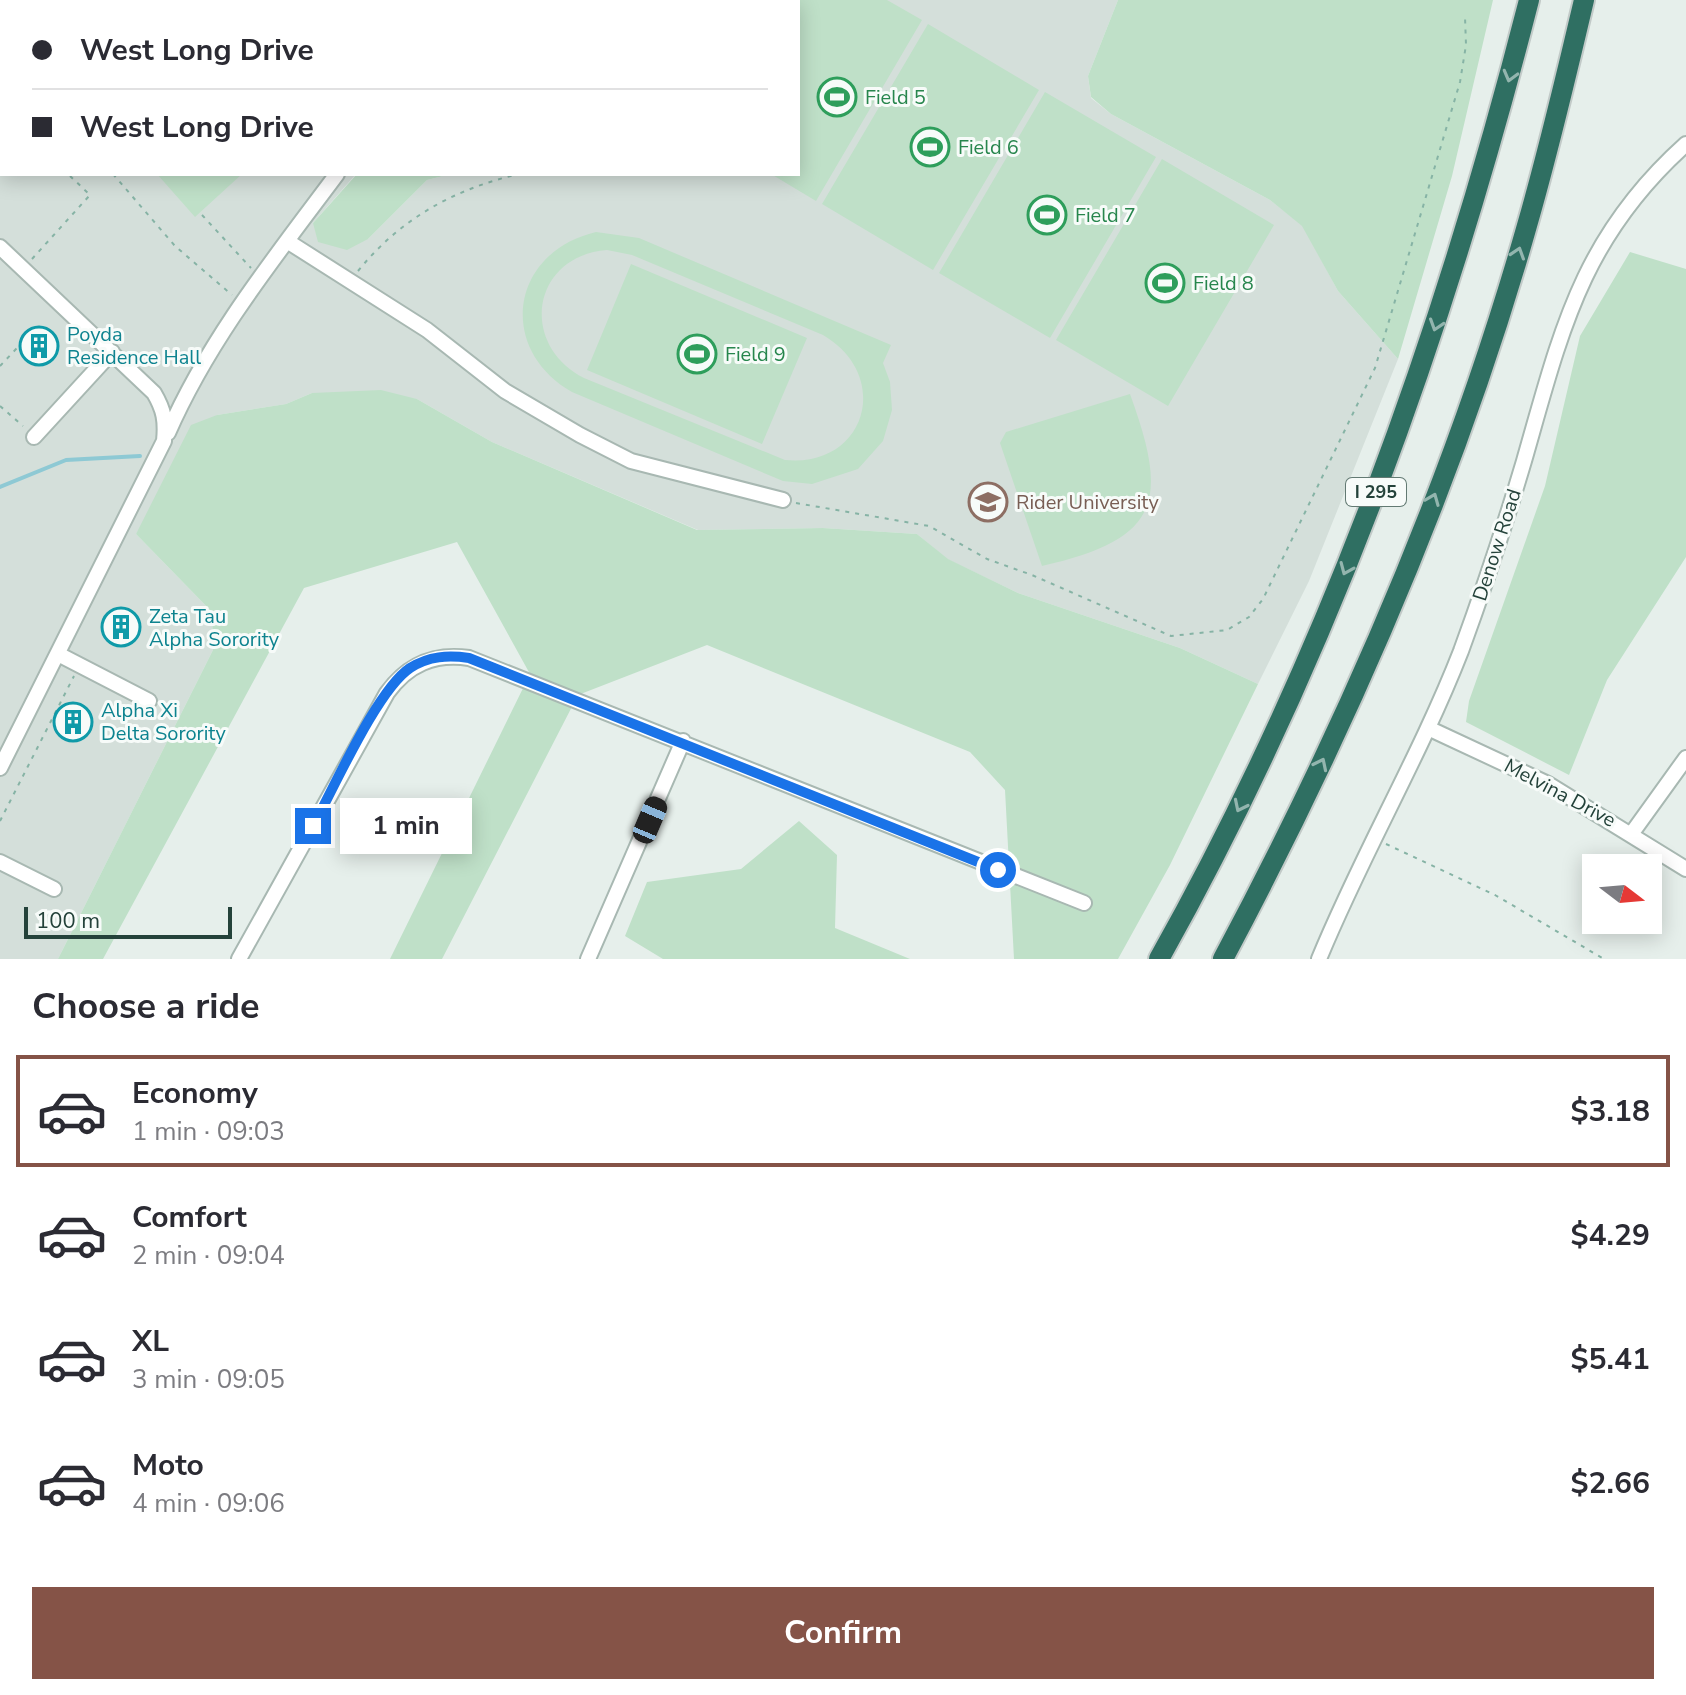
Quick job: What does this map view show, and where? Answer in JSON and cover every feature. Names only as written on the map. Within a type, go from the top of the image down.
[{"type":"highway","name":"I 295","points":[[1159,959],[1270,742],[1356,545],[1445,296],[1529,0]]},
{"type":"highway","name":"I 295","points":[[1223,959],[1360,681],[1440,480],[1525,231],[1584,0]]},
{"type":"street","name":"Denow Road","points":[[1319,959],[1428,728],[1488,576],[1561,333],[1581,279],[1616,219],[1653,175],[1686,144]]},
{"type":"street","points":[[0,768],[198,373],[243,303],[336,176]]},
{"type":"street","points":[[287,241],[427,330],[505,391],[618,454],[680,475],[735,485],[783,500]]},
{"type":"street","points":[[0,247],[154,393],[164,410],[164,441]]},
{"type":"street","points":[[34,437],[112,352]]},
{"type":"street","points":[[58,654],[149,701]]},
{"type":"street","points":[[239,959],[387,693],[396,680],[422,662],[445,656],[469,658],[1084,903]]},
{"type":"street","name":"Melvina Drive","points":[[1428,728],[1548,784],[1686,869]]},
{"type":"street","points":[[588,959],[683,741]]},
{"type":"street","points":[[1632,833],[1686,758]]},
{"type":"street","points":[[0,862],[54,889]]},
{"type":"path","points":[[783,500],[929,526],[987,559],[1032,575],[1171,636],[1227,630],[1249,617],[1263,599],[1375,368],[1460,82],[1466,45],[1465,17]]},
{"type":"path","points":[[24,269],[90,195],[70,176]]},
{"type":"path","points":[[115,176],[175,246],[243,303]]},
{"type":"path","points":[[349,281],[381,243],[436,203],[469,188],[512,176]]},
{"type":"path","points":[[202,215],[254,271]]},
{"type":"path","points":[[0,366],[17,348]]},
{"type":"path","points":[[0,406],[34,437]]},
{"type":"path","points":[[0,821],[79,665]]},
{"type":"path","points":[[1376,840],[1495,895],[1604,959]]},
{"type":"shaded area","name":"Rider University","points":[[800,0],[1118,0],[1088,76],[1091,98],[1111,114],[1270,200],[1303,226],[1338,291],[1398,359],[1309,581],[1258,684],[1180,648],[1018,593],[947,559],[917,534],[823,528],[698,530],[492,442],[417,399],[312,393],[286,404],[217,415],[136,534],[212,612],[213,650],[58,959],[0,959],[0,176],[354,176],[313,223],[368,239],[427,180],[443,176],[800,176]]},
{"type":"green space","name":"Field 5","points":[[800,0],[887,0],[922,20],[816,201],[774,176],[800,176]]},
{"type":"green space","points":[[1118,0],[1493,0],[1452,176],[1398,359],[1338,291],[1302,226],[1270,200],[1111,114],[1091,97],[1088,76]]},
{"type":"green space","name":"Field 6","points":[[928,24],[1039,90],[933,270],[822,204]]},
{"type":"green space","name":"Field 7","points":[[1045,92],[1156,157],[1050,338],[939,273]]},
{"type":"green space","name":"Field 8","points":[[1162,159],[1274,225],[1168,406],[1056,340]]},
{"type":"green space","points":[[159,176],[240,176],[195,217]]},
{"type":"green space","points":[[355,176],[443,176],[427,180],[368,239],[347,250],[318,242],[313,223]]},
{"type":"green space","points":[[596,232],[639,238],[891,345],[883,363],[890,382],[892,410],[883,441],[858,469],[812,484],[783,481],[572,392],[548,373],[532,351],[524,327],[524,303],[531,280],[546,259],[567,243]],"holes":[[[607,250],[632,255],[823,335],[845,352],[858,373],[863,395],[861,416],[851,435],[835,450],[813,459],[785,460],[584,378],[563,363],[549,344],[542,324],[543,304],[549,284],[562,268],[582,256]]]},
{"type":"green space","points":[[1630,252],[1686,269],[1686,557],[1607,680],[1569,775],[1466,722],[1469,701],[1545,486],[1580,336]]},
{"type":"green space","name":"Field 9","points":[[631,264],[807,338],[762,444],[587,370]]},
{"type":"green space","points":[[381,390],[417,399],[492,442],[697,530],[823,528],[917,534],[948,559],[1018,593],[1180,648],[1258,684],[1170,865],[1118,959],[1014,959],[1005,790],[970,752],[707,645],[578,695],[442,959],[390,959],[530,674],[457,542],[304,588],[103,959],[58,959],[213,650],[212,612],[136,534],[191,425],[217,415],[286,404],[312,393]]},
{"type":"green space","points":[[1130,394],[1149,462],[1151,488],[1145,510],[1132,528],[1111,543],[1042,566],[1000,443],[1006,432]]},
{"type":"green space","points":[[799,821],[837,855],[835,928],[910,959],[663,959],[625,936],[647,882],[741,869]]},
{"type":"waterway","points":[[0,487],[66,460],[140,456]]},
{"type":"place","name":"Field 5","points":[[837,97]]},
{"type":"place","name":"Field 6","points":[[930,147]]},
{"type":"place","name":"Field 7","points":[[1047,215]]},
{"type":"place","name":"Field 8","points":[[1165,283]]},
{"type":"place","name":"Poyda Residence Hall","points":[[39,346]]},
{"type":"place","name":"Field 9","points":[[697,354]]},
{"type":"place","name":"Rider University","points":[[988,502]]},
{"type":"place","name":"Zeta Tau Alpha Sorority","points":[[121,627]]},
{"type":"place","name":"Alpha Xi Delta Sorority","points":[[73,722]]},
{"type":"route","points":[[313,826],[396,680],[422,662],[453,656],[469,658],[704,749],[998,870]]}]
